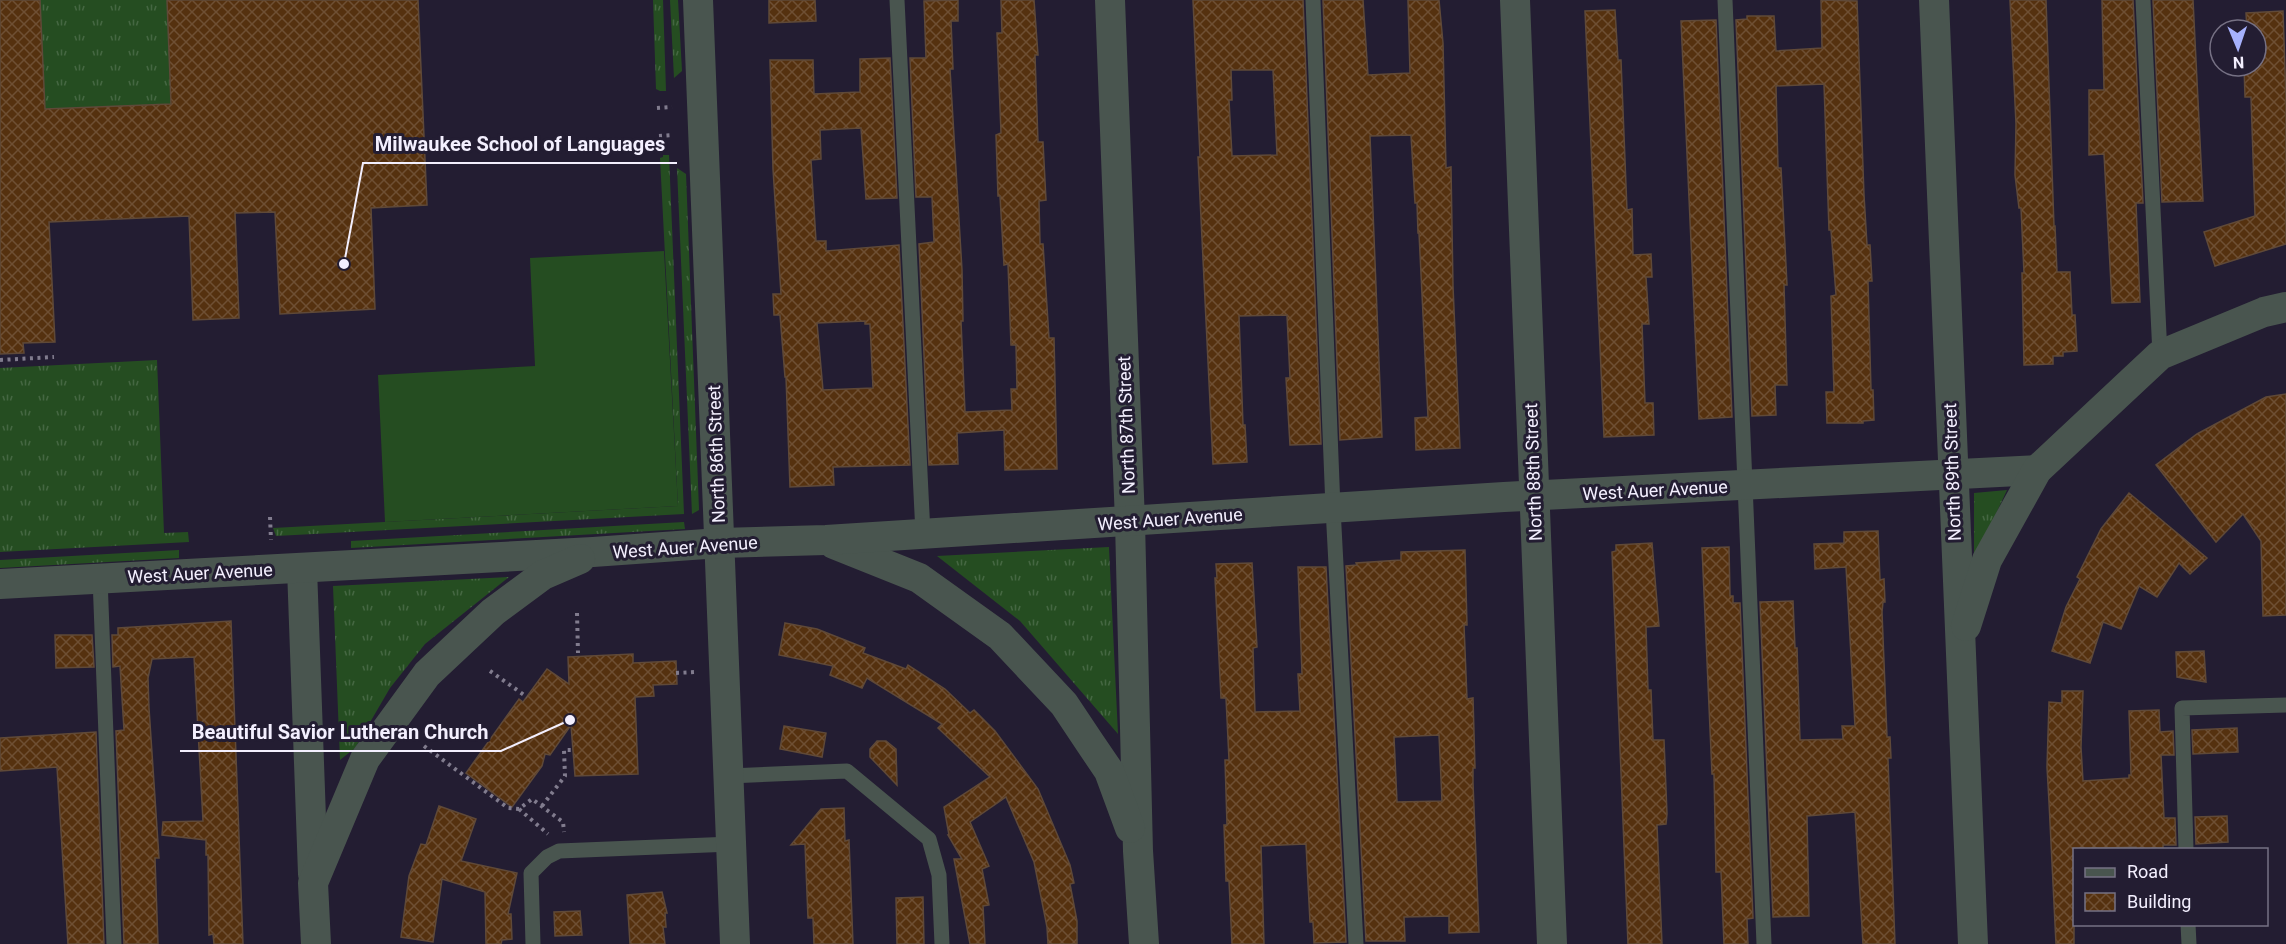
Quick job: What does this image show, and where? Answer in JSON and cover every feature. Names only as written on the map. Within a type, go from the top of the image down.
[{"type":"street","name":"North 86th Street","points":[[698,0],[735,944]]},
{"type":"street","name":"North 87th Street","points":[[1110,0],[1130,522],[1138,851],[1144,944]]},
{"type":"street","name":"North 88th Street","points":[[1515,0],[1552,944]]},
{"type":"street","name":"North 89th Street","points":[[1934,0],[1973,944]]},
{"type":"street","points":[[1960,646],[1987,560],[2037,470],[2160,355],[2264,312],[2286,308]]},
{"type":"street","name":"West Auer Avenue","points":[[0,584],[720,543],[826,540],[1533,496],[2037,470]]},
{"type":"street","name":"North 87th Street","points":[[826,540],[919,578],[1000,636],[1064,704],[1109,771],[1138,851]]},
{"type":"street","points":[[313,883],[365,759],[427,674],[493,612],[543,575],[593,552]]},
{"type":"street","points":[[302,568],[316,944]]},
{"type":"lane","points":[[897,0],[923,534]]},
{"type":"lane","points":[[1313,0],[1333,508],[1356,944]]},
{"type":"lane","points":[[1725,0],[1764,944]]},
{"type":"lane","points":[[2143,0],[2160,355]]},
{"type":"lane","points":[[100,578],[114,944]]},
{"type":"lane","points":[[2186,848],[2182,708],[2286,705]]},
{"type":"lane","points":[[729,776],[848,771],[929,839],[939,875],[942,944]]},
{"type":"lane","points":[[533,944],[531,873],[547,857],[562,851],[732,844]]},
{"type":"lane","points":[[2188,926],[2189,944]]},
{"type":"path","points":[[657,108],[672,107]]},
{"type":"path","points":[[659,136],[673,135]]},
{"type":"path","points":[[0,360],[54,357]]},
{"type":"path","points":[[270,517],[271,540]]},
{"type":"path","points":[[577,613],[578,653]]},
{"type":"path","points":[[490,671],[527,697]]},
{"type":"path","points":[[676,673],[696,672]]},
{"type":"path","points":[[424,746],[508,808],[519,809],[548,834],[562,851]]},
{"type":"path","points":[[542,806],[565,777],[564,750],[573,750]]},
{"type":"path","points":[[519,809],[532,799],[563,822],[562,851]]},
{"type":"green space","points":[[40,0],[167,0],[171,104],[45,109]]},
{"type":"green space","points":[[653,0],[663,0],[666,91],[656,89]]},
{"type":"green space","points":[[670,0],[678,0],[682,71],[674,78]]},
{"type":"green space","points":[[663,155],[669,155],[684,514],[276,536],[273,528],[678,506],[660,158]]},
{"type":"green space","points":[[677,168],[686,174],[699,510],[692,514]]},
{"type":"green space","points":[[664,251],[678,506],[385,522],[378,375],[535,366],[530,258]]},
{"type":"green space","points":[[157,360],[164,533],[188,532],[189,542],[0,552],[0,368]]},
{"type":"green space","points":[[2007,490],[1974,561],[1974,493]]},
{"type":"green space","points":[[684,522],[685,529],[351,548],[351,541]]},
{"type":"green space","points":[[1109,547],[1118,734],[1020,621],[937,556]]},
{"type":"green space","points":[[179,550],[179,558],[0,568],[0,560]]},
{"type":"green space","points":[[509,577],[425,644],[390,688],[355,748],[340,760],[333,586]]},
{"type":"building","points":[[0,0],[40,0],[45,109],[171,104],[167,0],[418,0],[427,205],[371,208],[375,309],[280,314],[275,212],[235,213],[239,318],[193,320],[189,216],[49,222],[55,342],[23,343],[24,353],[0,354]]},
{"type":"building","points":[[769,0],[815,0],[816,21],[769,23]]},
{"type":"building","points":[[958,0],[958,21],[951,21],[953,69],[950,69],[962,270],[963,321],[961,321],[965,412],[1012,410],[1011,389],[1017,389],[1016,345],[1011,345],[1008,264],[1004,265],[1000,196],[998,196],[996,135],[1001,133],[997,33],[1002,33],[1001,0],[1034,0],[1038,55],[1035,55],[1038,142],[1043,142],[1046,200],[1039,201],[1040,244],[1043,244],[1049,338],[1054,338],[1057,469],[1005,470],[1004,430],[957,433],[958,464],[929,465],[919,244],[934,242],[932,197],[916,197],[910,58],[926,58],[924,1]]},
{"type":"building","points":[[1193,0],[1303,0],[1321,444],[1290,445],[1286,378],[1290,378],[1287,315],[1239,316],[1243,425],[1245,425],[1247,462],[1213,464],[1198,157],[1200,157]],"holes":[[[1231,70],[1273,70],[1277,155],[1232,156],[1229,100],[1232,100]]]},
{"type":"building","points":[[1323,0],[1363,0],[1368,75],[1410,73],[1408,0],[1439,0],[1443,43],[1446,168],[1451,167],[1453,286],[1460,448],[1416,450],[1415,418],[1428,417],[1419,233],[1411,135],[1370,136],[1382,437],[1340,440]]},
{"type":"building","points":[[1821,0],[1857,1],[1864,195],[1872,281],[1868,281],[1874,420],[1863,421],[1863,423],[1827,423],[1826,392],[1834,392],[1831,296],[1836,295],[1831,230],[1829,230],[1824,84],[1776,86],[1778,168],[1781,168],[1787,285],[1784,285],[1787,385],[1775,385],[1776,415],[1752,416],[1736,20],[1747,19],[1747,16],[1774,16],[1776,51],[1822,48]]},
{"type":"building","points":[[2010,0],[2046,0],[2057,272],[2070,272],[2072,315],[2075,315],[2077,351],[2063,352],[2063,356],[2053,356],[2053,364],[2024,365],[2022,273],[2024,273],[2021,208],[2019,208],[2015,175],[2016,124]]},
{"type":"building","points":[[2102,0],[2133,0],[2143,203],[2136,203],[2140,302],[2112,303],[2104,154],[2089,155],[2089,90],[2104,90]]},
{"type":"building","points":[[2153,0],[2193,0],[2203,201],[2162,202]]},
{"type":"building","points":[[1615,10],[1618,60],[1621,60],[1627,210],[1632,209],[1633,255],[1651,254],[1652,277],[1646,277],[1649,324],[1642,324],[1645,403],[1653,403],[1654,435],[1604,437],[1585,11]]},
{"type":"building","points":[[2283,11],[2286,99],[2286,244],[2215,266],[2204,232],[2255,216],[2251,97],[2245,97],[2244,78],[2268,78],[2268,18],[2246,18],[2246,13]]},
{"type":"building","points":[[1716,20],[1732,417],[1699,419],[1681,21]]},
{"type":"building","points":[[890,58],[897,198],[866,199],[861,128],[820,130],[821,159],[811,160],[816,241],[826,241],[826,251],[899,245],[910,465],[833,467],[834,485],[790,487],[786,377],[780,315],[774,315],[773,294],[781,294],[773,169],[770,60],[813,60],[814,94],[860,92],[860,59]],"holes":[[[865,321],[865,324],[870,324],[873,388],[823,390],[817,323]]]},
{"type":"building","points":[[2286,394],[2286,615],[2263,616],[2261,541],[2243,514],[2216,542],[2156,465],[2197,434],[2266,397]]},
{"type":"building","points":[[2129,493],[2207,558],[2190,574],[2179,563],[2157,597],[2139,586],[2121,629],[2103,622],[2090,663],[2052,651],[2066,607],[2080,579],[2077,577],[2101,529]]},
{"type":"building","points":[[1878,531],[1880,580],[1884,579],[1885,602],[1883,602],[1882,612],[1887,737],[1890,737],[1891,758],[1888,760],[1895,944],[1863,944],[1855,812],[1807,816],[1809,916],[1773,917],[1760,602],[1793,601],[1800,740],[1843,739],[1842,726],[1855,726],[1846,567],[1815,569],[1814,544],[1844,543],[1844,532]]},
{"type":"building","points":[[1652,543],[1659,626],[1646,627],[1648,690],[1651,690],[1653,740],[1664,740],[1667,814],[1666,824],[1657,825],[1662,944],[1628,944],[1612,552],[1616,551],[1616,545]]},
{"type":"building","points":[[1729,547],[1730,596],[1733,596],[1733,603],[1740,603],[1753,918],[1747,919],[1748,944],[1724,944],[1721,872],[1716,872],[1714,774],[1712,774],[1702,548]]},
{"type":"building","points":[[1465,550],[1467,625],[1464,625],[1467,699],[1473,698],[1475,768],[1473,768],[1473,783],[1479,932],[1449,933],[1449,916],[1404,917],[1405,941],[1366,941],[1346,566],[1357,565],[1356,563],[1401,560],[1401,552]],"holes":[[[1439,735],[1442,801],[1397,802],[1394,737]]]},
{"type":"building","points":[[1252,563],[1257,647],[1253,648],[1255,712],[1300,711],[1298,674],[1302,674],[1298,567],[1326,567],[1346,942],[1314,943],[1313,922],[1310,922],[1306,844],[1261,846],[1264,944],[1232,944],[1224,825],[1227,825],[1225,760],[1229,760],[1226,698],[1221,698],[1215,578],[1217,578],[1216,564]]},
{"type":"building","points":[[231,621],[243,944],[214,944],[213,934],[209,935],[206,840],[162,835],[163,822],[203,821],[194,657],[152,659],[148,678],[159,858],[155,858],[158,944],[124,944],[116,731],[124,730],[120,666],[113,667],[112,635],[118,635],[118,628]]},
{"type":"building","points":[[785,623],[817,629],[865,648],[863,653],[906,669],[908,665],[945,689],[970,713],[974,710],[995,731],[1038,789],[1070,865],[1074,883],[1070,884],[1077,921],[1077,944],[1048,944],[1047,927],[1034,862],[1006,797],[970,822],[989,866],[982,869],[989,905],[983,906],[985,944],[970,944],[954,859],[962,859],[948,835],[944,807],[990,777],[938,728],[942,724],[867,678],[862,688],[830,675],[833,666],[779,655]]},
{"type":"building","points":[[55,635],[92,635],[94,667],[56,668]]},
{"type":"building","points":[[2204,651],[2206,682],[2177,677],[2176,652]]},
{"type":"building","points":[[633,654],[633,663],[676,661],[677,684],[653,685],[654,696],[635,697],[638,774],[575,776],[571,725],[550,755],[545,754],[542,766],[512,807],[466,773],[519,699],[523,702],[547,669],[569,684],[568,657]]},
{"type":"building","points":[[2062,691],[2083,691],[2081,747],[2083,781],[2129,778],[2131,775],[2129,711],[2159,710],[2160,732],[2173,731],[2174,755],[2161,755],[2164,818],[2175,818],[2176,845],[2163,845],[2163,848],[2073,848],[2074,944],[2056,944],[2047,767],[2049,702],[2062,703]]},
{"type":"building","points":[[784,726],[826,733],[822,757],[780,749]]},
{"type":"building","points":[[2237,728],[2238,752],[2193,754],[2192,730]]},
{"type":"building","points":[[96,732],[104,944],[68,944],[57,767],[0,771],[0,738]]},
{"type":"building","points":[[877,741],[886,741],[896,749],[897,785],[870,757],[870,749]]},
{"type":"building","points":[[439,806],[476,819],[461,861],[517,873],[508,914],[511,914],[512,939],[502,940],[501,944],[486,944],[485,892],[442,879],[433,942],[401,937],[409,876],[421,844],[426,845]]},
{"type":"building","points":[[844,808],[845,841],[849,840],[853,944],[814,944],[813,918],[808,918],[805,844],[791,845],[821,809]]},
{"type":"building","points":[[2227,816],[2228,842],[2196,844],[2195,817]]},
{"type":"building","points":[[662,892],[667,913],[665,913],[666,927],[663,927],[665,944],[630,944],[627,895]]},
{"type":"building","points":[[923,897],[924,944],[897,944],[896,898]]},
{"type":"building","points":[[580,911],[582,935],[555,936],[554,912]]},
{"type":"place","name":"Milwaukee School of Languages","points":[[344,264]]},
{"type":"place","name":"Beautiful Savior Lutheran Church","points":[[570,720]]}]
